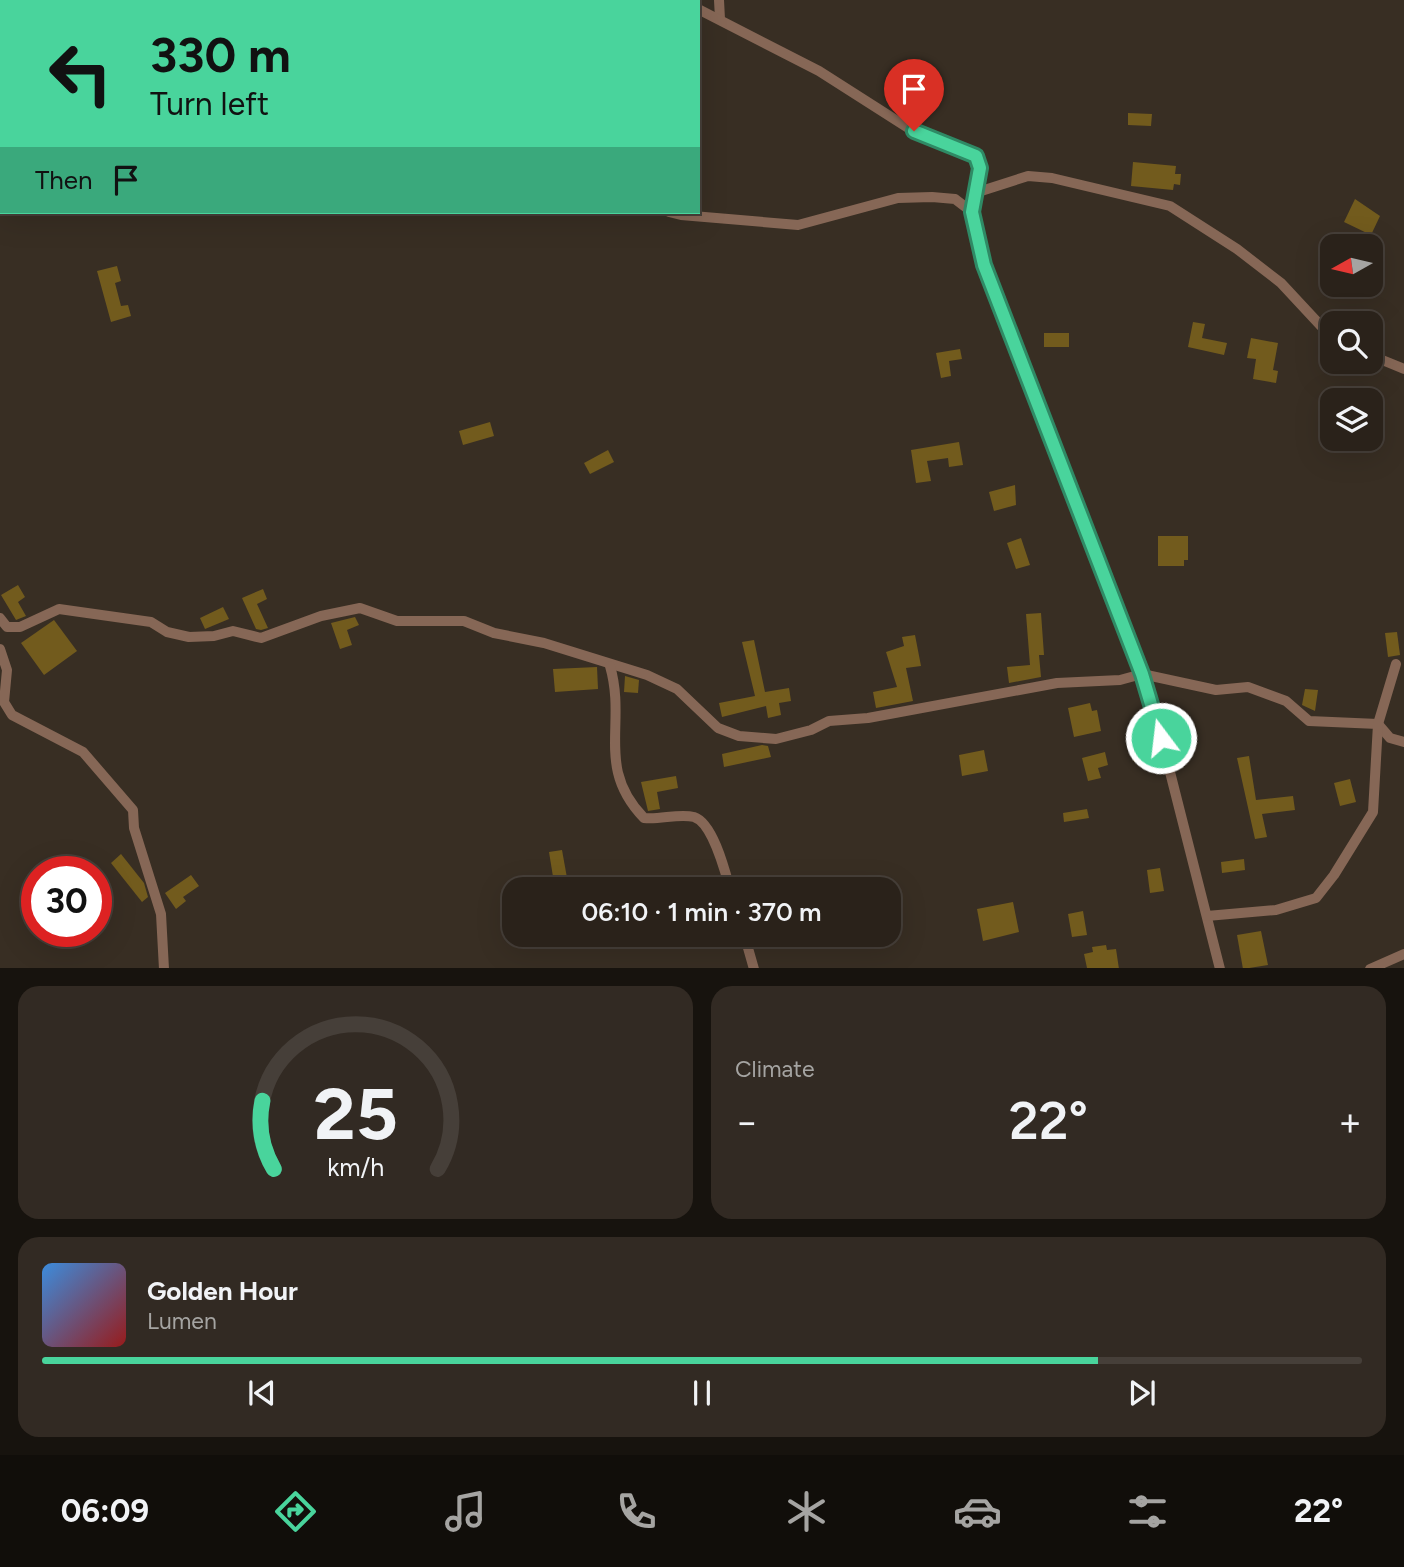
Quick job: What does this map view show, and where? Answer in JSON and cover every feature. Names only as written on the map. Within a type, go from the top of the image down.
[{"type":"street","points":[[719,0],[720,19]]},
{"type":"street","points":[[700,10],[819,71],[914,131],[976,156],[980,168],[972,212],[984,265],[1142,674],[1155,713],[1220,968]]},
{"type":"street","points":[[975,193],[1028,176],[1052,178],[1170,205],[1237,249],[1281,283],[1320,325]]},
{"type":"street","points":[[678,214],[798,225],[898,198],[932,197],[955,199],[972,212]]},
{"type":"street","points":[[1383,360],[1404,369]]},
{"type":"street","points":[[0,618],[7,627],[20,626],[59,609],[125,616],[152,622],[167,632],[189,637],[214,636],[233,631],[261,638],[321,617],[360,608],[397,621],[464,621],[494,633],[544,643],[610,666],[647,675],[677,689],[718,728],[739,736],[776,739],[810,730],[830,721],[868,718],[1057,683],[1120,680],[1142,674],[1216,690],[1248,687],[1286,701],[1309,721],[1378,723],[1390,738],[1404,742]]},
{"type":"street","points":[[0,649],[7,670],[4,702],[12,715],[83,752],[133,810],[140,849],[153,878],[161,914],[164,968]]},
{"type":"street","points":[[1207,916],[1276,910],[1316,898],[1334,875],[1373,812],[1378,723],[1396,664]]},
{"type":"street","points":[[610,666],[616,689],[614,726],[617,776],[627,800],[644,818],[694,817],[704,824],[721,856],[727,877]]},
{"type":"street","points":[[748,947],[754,968]]},
{"type":"street","points":[[1370,968],[1404,954]]},
{"type":"building","points":[[1128,113],[1152,114],[1151,126],[1128,125]]},
{"type":"building","points":[[1133,162],[1176,166],[1175,174],[1181,174],[1180,185],[1174,184],[1173,190],[1131,186]]},
{"type":"building","points":[[1355,199],[1380,216],[1371,234],[1344,222]]},
{"type":"building","points":[[117,266],[121,281],[115,283],[121,306],[128,305],[131,316],[111,322],[97,271]]},
{"type":"building","points":[[1193,322],[1205,324],[1202,338],[1227,343],[1224,355],[1188,347]]},
{"type":"building","points":[[1044,333],[1069,333],[1069,347],[1044,347]]},
{"type":"building","points":[[1251,338],[1278,343],[1273,370],[1278,371],[1276,383],[1253,379],[1256,359],[1247,358]]},
{"type":"building","points":[[960,349],[962,359],[949,361],[951,376],[941,378],[936,353]]},
{"type":"building","points":[[490,422],[494,436],[463,445],[459,431]]},
{"type":"building","points":[[959,442],[963,465],[949,467],[948,458],[927,461],[931,481],[916,483],[911,450]]},
{"type":"building","points":[[608,450],[614,462],[590,474],[584,463]]},
{"type":"building","points":[[1015,485],[1016,505],[994,511],[989,492]]},
{"type":"building","points":[[1158,536],[1188,536],[1188,560],[1184,560],[1184,566],[1158,566]]},
{"type":"building","points":[[1021,538],[1030,565],[1016,569],[1007,543]]},
{"type":"building","points":[[18,585],[25,597],[18,602],[26,616],[16,620],[1,595]]},
{"type":"building","points":[[263,589],[267,599],[257,604],[268,628],[261,630],[256,629],[242,598]]},
{"type":"building","points":[[223,607],[229,619],[205,629],[200,618]]},
{"type":"building","points":[[1041,613],[1044,655],[1039,655],[1041,677],[1009,683],[1007,667],[1030,665],[1026,614]]},
{"type":"building","points":[[355,617],[359,625],[347,630],[352,645],[340,649],[331,623]]},
{"type":"building","points":[[54,620],[77,651],[44,675],[21,643]]},
{"type":"building","points":[[1397,632],[1400,655],[1388,657],[1385,633]]},
{"type":"building","points":[[915,635],[921,666],[906,668],[913,701],[876,708],[873,692],[897,687],[886,652],[904,646],[902,637]]},
{"type":"building","points":[[754,640],[765,692],[789,688],[791,701],[779,703],[781,715],[768,718],[766,706],[722,717],[719,703],[755,696],[742,642]]},
{"type":"building","points":[[597,667],[598,689],[555,692],[553,669]]},
{"type":"building","points":[[625,676],[639,680],[638,693],[624,692]]},
{"type":"building","points":[[1305,689],[1318,690],[1315,711],[1302,705]]},
{"type":"building","points":[[1090,703],[1092,711],[1097,710],[1101,731],[1074,737],[1068,708]]},
{"type":"building","points":[[1140,745],[1144,759],[1134,762],[1130,748]]},
{"type":"building","points":[[768,746],[771,757],[724,767],[722,754]]},
{"type":"building","points":[[984,750],[988,771],[962,776],[959,755]]},
{"type":"building","points":[[1105,752],[1108,765],[1098,768],[1101,778],[1088,781],[1082,758]]},
{"type":"building","points":[[1249,756],[1256,800],[1293,796],[1295,810],[1262,814],[1267,837],[1255,839],[1237,758]]},
{"type":"building","points":[[676,776],[678,788],[657,792],[660,809],[648,811],[641,782]]},
{"type":"building","points":[[1350,779],[1356,802],[1340,806],[1334,783]]},
{"type":"building","points":[[1087,809],[1089,818],[1064,822],[1063,813]]},
{"type":"building","points":[[562,850],[567,877],[553,877],[549,852]]},
{"type":"building","points":[[121,854],[144,883],[148,897],[142,902],[112,862]]},
{"type":"building","points":[[1244,859],[1245,870],[1222,873],[1221,862]]},
{"type":"building","points":[[1160,868],[1164,891],[1150,893],[1147,870]]},
{"type":"building","points":[[191,875],[199,886],[183,897],[186,901],[176,909],[165,893]]},
{"type":"building","points":[[1013,902],[1019,932],[983,941],[977,909]]},
{"type":"building","points":[[1083,911],[1087,935],[1072,937],[1068,914]]},
{"type":"building","points":[[1261,931],[1268,965],[1243,968],[1237,935]]},
{"type":"building","points":[[1106,945],[1107,950],[1116,949],[1119,968],[1087,968],[1084,954],[1093,952],[1092,947]]},
{"type":"route","points":[[914,131],[976,156],[980,168],[972,212],[984,265],[1018,347],[1056,455],[1142,674],[1161,738]]}]
